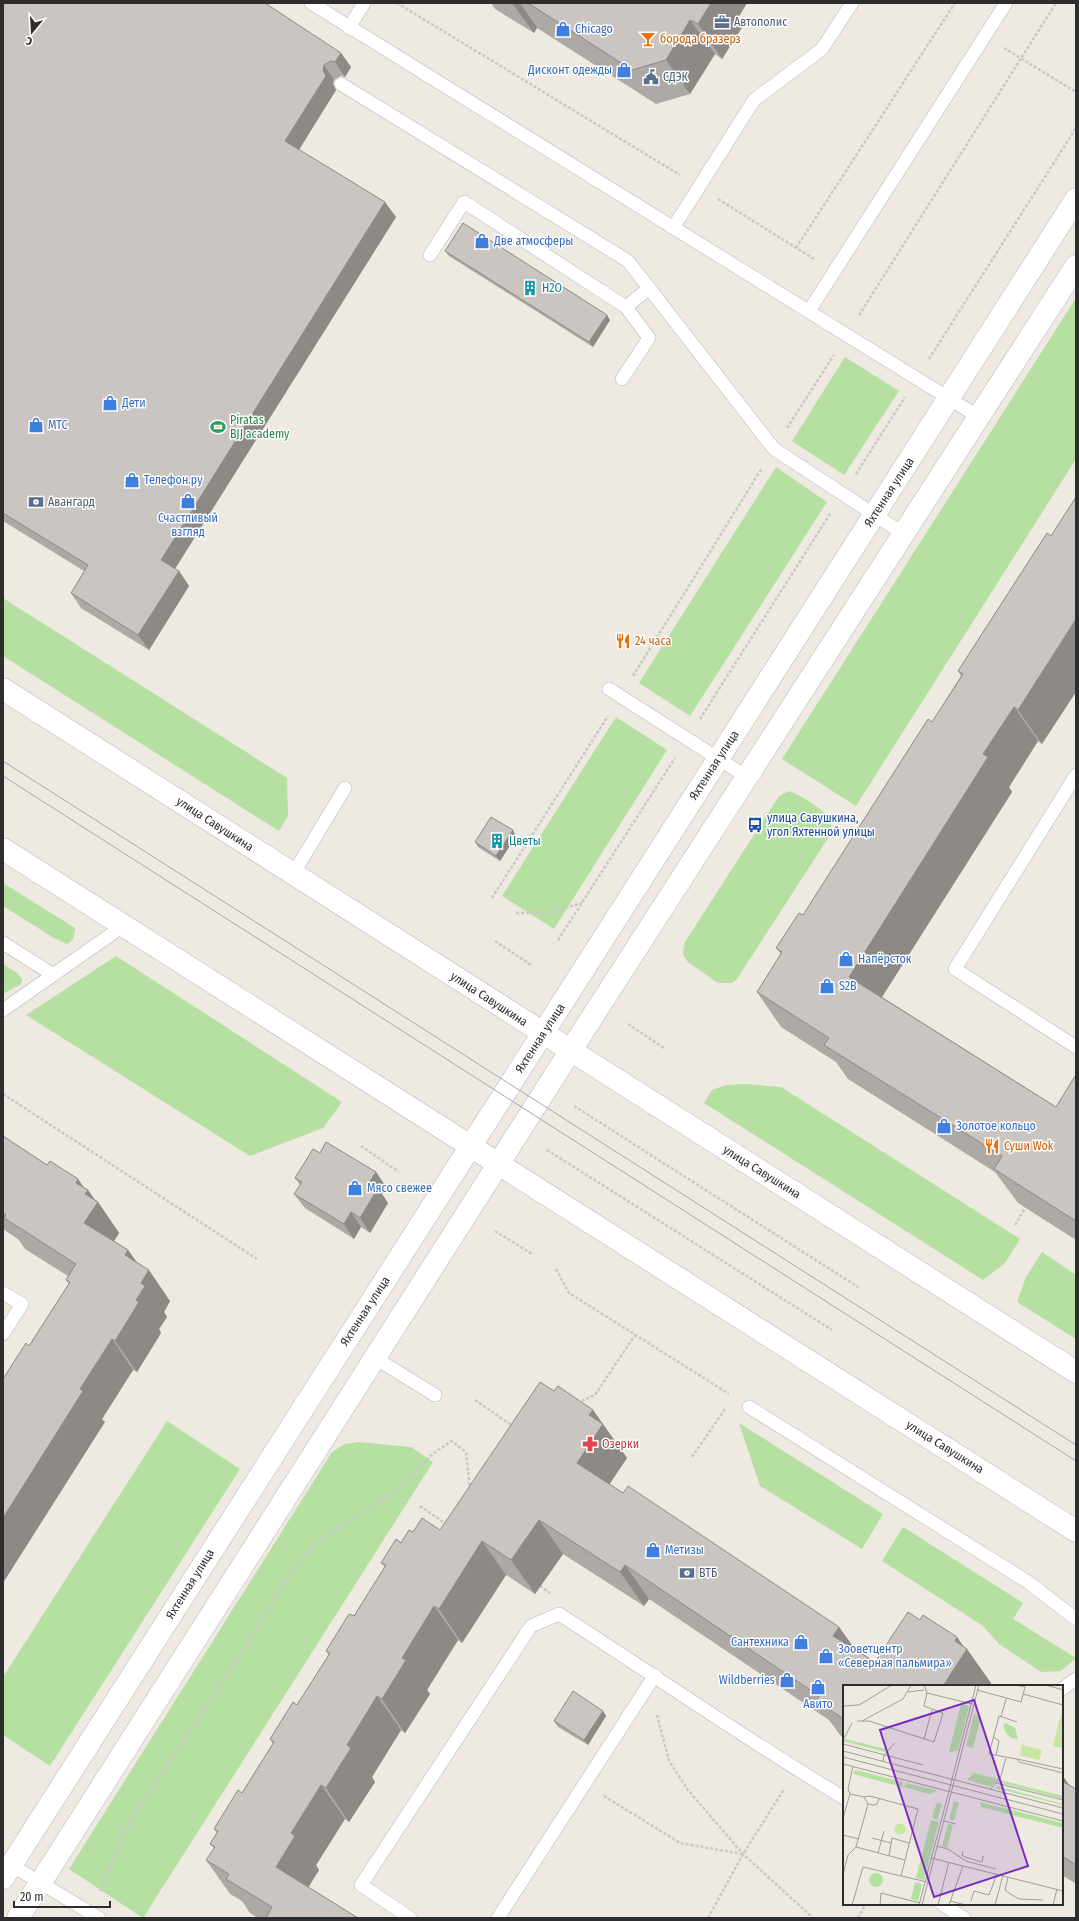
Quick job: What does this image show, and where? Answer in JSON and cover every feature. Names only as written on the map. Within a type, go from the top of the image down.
[{"type":"main road","name":"Яхтенная улица","points":[[7,1871],[1076,199]]},
{"type":"main road","points":[[18,1918],[571,1050],[1076,266]]},
{"type":"main road","name":"улица Савушкина","points":[[3,689],[1076,1372]]},
{"type":"main road","name":"улица Савушкина","points":[[3,849],[1076,1531]]},
{"type":"lane","points":[[311,3],[349,28],[979,417]]},
{"type":"lane","points":[[349,28],[364,3]]},
{"type":"lane","points":[[673,228],[754,100],[822,49],[852,3]]},
{"type":"lane","points":[[809,311],[1006,3]]},
{"type":"lane","points":[[341,84],[628,262],[774,449],[904,534]]},
{"type":"lane","points":[[430,255],[464,202],[626,307],[648,338],[622,379]]},
{"type":"lane","points":[[626,307],[648,289]]},
{"type":"lane","points":[[610,689],[747,777]]},
{"type":"lane","points":[[1076,775],[955,969],[1076,1047]]},
{"type":"lane","points":[[293,874],[345,788]]},
{"type":"lane","points":[[3,1010],[52,974],[123,926]]},
{"type":"lane","points":[[3,943],[52,974]]},
{"type":"lane","points":[[3,1293],[22,1304],[3,1334]]},
{"type":"lane","points":[[375,1358],[434,1395]]},
{"type":"lane","points":[[750,1407],[1028,1582],[1076,1618]]},
{"type":"lane","points":[[410,1918],[361,1886],[531,1626],[559,1614],[655,1675],[796,1770],[843,1797]]},
{"type":"lane","points":[[498,1918],[655,1675]]},
{"type":"lane","points":[[1063,1688],[1076,1679]]},
{"type":"lane","points":[[7,1871],[41,1883],[95,1916]]},
{"type":"lane","points":[[944,1905],[964,1918]]},
{"type":"path","points":[[397,3],[699,187],[834,272]]},
{"type":"path","points":[[796,248],[955,3]]},
{"type":"path","points":[[492,898],[621,696],[774,449],[1056,3]]},
{"type":"path","points":[[985,36],[1076,92]]},
{"type":"path","points":[[558,940],[1076,128]]},
{"type":"path","points":[[516,913],[553,912],[582,903]]},
{"type":"path","points":[[495,941],[531,965]]},
{"type":"path","points":[[628,1024],[664,1048]]},
{"type":"path","points":[[3,1094],[257,1259]]},
{"type":"path","points":[[574,1106],[858,1287]]},
{"type":"path","points":[[361,1146],[398,1172]]},
{"type":"path","points":[[547,1150],[832,1330]]},
{"type":"path","points":[[1014,1225],[1025,1208]]},
{"type":"path","points":[[495,1231],[532,1254]]},
{"type":"path","points":[[556,1269],[569,1293],[750,1407]]},
{"type":"path","points":[[570,1405],[595,1395],[635,1335]]},
{"type":"path","points":[[692,1457],[733,1397]]},
{"type":"path","points":[[475,1400],[516,1428]]},
{"type":"path","points":[[95,1916],[123,1834],[295,1568],[307,1552],[323,1537],[391,1495],[430,1456],[451,1441],[466,1452],[470,1497]]},
{"type":"path","points":[[420,1506],[452,1527]]},
{"type":"path","points":[[655,1675],[654,1697],[660,1729],[669,1761],[688,1790],[743,1854],[813,1918]]},
{"type":"path","points":[[709,1918],[743,1854],[796,1770]]},
{"type":"path","points":[[585,1783],[680,1843],[743,1854]]},
{"type":"path","points":[[858,1918],[865,1905]]},
{"type":"green space","points":[[1076,298],[1076,459],[856,806],[782,759]]},
{"type":"green space","points":[[845,357],[899,391],[844,475],[792,441]]},
{"type":"green space","points":[[776,467],[827,502],[690,716],[639,683]]},
{"type":"green space","points":[[3,598],[287,778],[288,816],[279,831],[3,656]]},
{"type":"green space","points":[[616,717],[667,750],[554,929],[502,896]]},
{"type":"green space","points":[[789,791],[799,795],[827,816],[831,823],[830,835],[737,979],[732,983],[718,983],[689,963],[684,957],[683,950],[685,942],[779,796]]},
{"type":"green space","points":[[3,883],[75,928],[72,940],[67,944],[54,938],[3,906]]},
{"type":"green space","points":[[116,956],[342,1102],[323,1128],[250,1156],[26,1015]]},
{"type":"green space","points":[[3,964],[17,973],[22,979],[21,984],[3,994]]},
{"type":"green space","points":[[744,1084],[781,1087],[1020,1239],[1005,1263],[983,1280],[704,1103],[712,1090],[726,1085]]},
{"type":"green space","points":[[1042,1252],[1076,1275],[1076,1339],[1017,1302],[1026,1277]]},
{"type":"green space","points":[[167,1421],[240,1469],[50,1766],[3,1735],[3,1677]]},
{"type":"green space","points":[[739,1423],[883,1514],[862,1549],[760,1486]]},
{"type":"green space","points":[[358,1442],[411,1447],[433,1462],[143,1918],[69,1869],[332,1452],[345,1444]]},
{"type":"green space","points":[[903,1527],[1023,1603],[1013,1619],[1076,1658],[1061,1671],[1041,1672],[999,1644],[983,1626],[882,1561]]},
{"type":"building","points":[[3,3],[265,3],[341,53],[335,62],[331,61],[324,65],[323,70],[326,76],[285,141],[385,202],[161,560],[179,571],[138,635],[71,593],[88,565],[3,513]]},
{"type":"building","points":[[528,3],[711,3],[698,24],[690,20],[666,60],[632,70]]},
{"type":"building","name":"H2O","points":[[463,223],[607,315],[589,342],[445,251]]},
{"type":"building","points":[[1076,497],[1076,619],[1018,710],[1014,707],[983,754],[988,757],[849,977],[1056,1107],[1076,1076],[1076,1221],[994,1169],[1002,1156],[824,1045],[829,1038],[757,992],[782,952],[776,948],[799,913],[803,915],[928,719],[932,722],[963,674],[958,671],[1047,533],[1051,536]]},
{"type":"building","name":"Цветы","points":[[491,817],[513,830],[496,856],[475,842]]},
{"type":"building","points":[[3,1136],[47,1165],[50,1161],[78,1179],[76,1183],[88,1190],[85,1194],[98,1202],[84,1223],[128,1250],[125,1255],[149,1270],[141,1283],[145,1286],[136,1300],[139,1302],[115,1341],[112,1339],[80,1389],[83,1391],[3,1518],[3,1379],[26,1343],[29,1346],[70,1282],[66,1280],[76,1264],[4,1218],[6,1215],[3,1213]]},
{"type":"building","points":[[326,1142],[376,1172],[369,1183],[378,1188],[360,1218],[351,1212],[344,1224],[294,1194],[302,1182],[295,1178],[313,1149],[320,1153]]},
{"type":"building","points":[[540,1382],[554,1391],[558,1386],[593,1410],[589,1415],[603,1424],[577,1463],[623,1493],[628,1486],[839,1627],[833,1636],[875,1662],[908,1612],[920,1620],[923,1615],[957,1637],[955,1641],[967,1649],[944,1685],[843,1685],[843,1718],[816,1701],[819,1696],[625,1565],[620,1572],[539,1520],[511,1560],[482,1541],[439,1609],[434,1606],[402,1658],[406,1660],[382,1699],[377,1696],[347,1745],[351,1748],[326,1788],[321,1785],[291,1833],[295,1836],[276,1867],[358,1918],[266,1918],[272,1907],[226,1879],[229,1874],[206,1860],[215,1847],[210,1844],[218,1831],[214,1829],[238,1790],[242,1793],[274,1742],[270,1739],[293,1702],[297,1705],[330,1653],[326,1651],[349,1614],[354,1616],[386,1565],[381,1563],[396,1539],[401,1543],[409,1530],[413,1532],[422,1518],[440,1530]]},
{"type":"building","points":[[573,1691],[603,1711],[584,1740],[554,1721]]},
{"type":"building","points":[[1063,1782],[1076,1789],[1076,1865],[1063,1857]]},
{"type":"tram line","points":[[3,761],[1076,1445]]},
{"type":"tram line","points":[[3,776],[1076,1461]]},
{"type":"place","name":"Автополис","points":[[722,22]]},
{"type":"place","name":"Chicago","points":[[563,29]]},
{"type":"place","name":"борода бразерз","points":[[648,39]]},
{"type":"place","name":"Дисконт одежды","points":[[624,70]]},
{"type":"place","name":"СДЭК","points":[[651,77]]},
{"type":"place","name":"Две атмосферы","points":[[482,241]]},
{"type":"place","name":"H2O","points":[[530,288]]},
{"type":"place","name":"Дети","points":[[110,403]]},
{"type":"place","name":"МТС","points":[[36,425]]},
{"type":"place","name":"Piratas BJJ academy","points":[[218,427]]},
{"type":"place","name":"Телефон.ру","points":[[132,480]]},
{"type":"place","name":"Счастливый взгляд","points":[[188,501]]},
{"type":"place","name":"Авангард","points":[[36,502]]},
{"type":"place","name":"24 часа","points":[[623,641]]},
{"type":"place","name":"улица Савушкина, угол Яхтенной улицы","points":[[755,825]]},
{"type":"place","name":"Цветы","points":[[497,841]]},
{"type":"place","name":"Напёрсток","points":[[846,959]]},
{"type":"place","name":"S2B","points":[[827,986]]},
{"type":"place","name":"Золотое кольцо","points":[[944,1126]]},
{"type":"place","name":"Суши Wok","points":[[992,1146]]},
{"type":"place","name":"Мясо свежее","points":[[355,1188]]},
{"type":"place","name":"Озерки","points":[[590,1444]]},
{"type":"place","name":"Метизы","points":[[653,1550]]},
{"type":"place","name":"ВТБ","points":[[687,1573]]},
{"type":"place","name":"Сантехника","points":[[801,1642]]},
{"type":"place","name":"Зооветцентр «Северная пальмира»","points":[[826,1656]]},
{"type":"place","name":"Wildberries","points":[[787,1680]]},
{"type":"place","name":"Авито","points":[[818,1687]]}]
